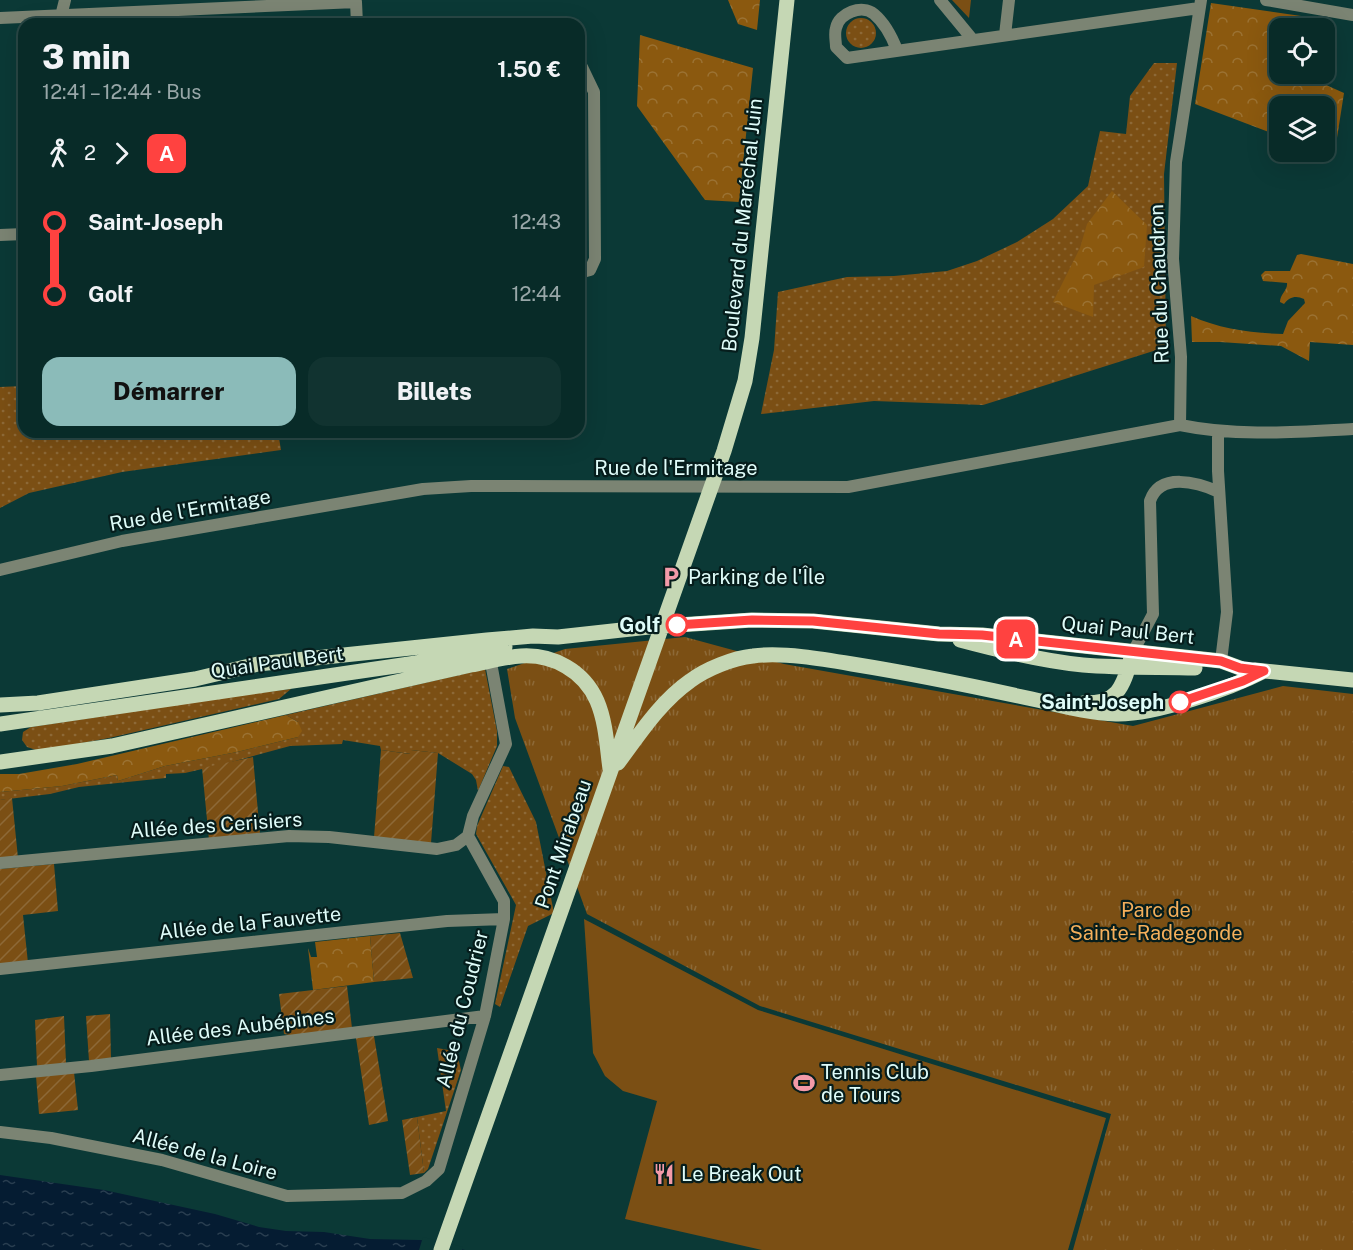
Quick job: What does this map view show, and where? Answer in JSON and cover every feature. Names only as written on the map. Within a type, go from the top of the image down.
[{"type":"main road","name":"Boulevard du Maréchal Juin","points":[[724,451],[745,381],[752,338],[787,0]]},
{"type":"main road","name":"Pont Mirabeau","points":[[441,1250],[724,451]]},
{"type":"main road","name":"Quai Paul Bert","points":[[0,724],[416,663],[532,636],[558,637],[649,627],[762,620],[813,621],[939,634],[1016,655],[1071,663],[1131,660],[1221,661],[1240,668]]},
{"type":"main road","name":"Quai Paul Bert","points":[[0,705],[38,703],[195,679],[258,664],[488,645]]},
{"type":"main road","points":[[0,747],[5,762],[112,746],[471,665],[521,656],[539,656],[563,663],[581,677],[597,700],[604,726],[610,772]]},
{"type":"main road","points":[[610,772],[659,710],[690,681],[720,666],[753,656],[822,659],[922,675],[1101,713],[1137,713],[1212,692],[1264,671]]},
{"type":"main road","points":[[1026,697],[1086,703],[1102,702],[1113,697],[1120,689],[1131,660]]},
{"type":"main road","name":"Quai Paul Bert","points":[[1131,660],[1240,668],[1353,681]]},
{"type":"main road","points":[[0,724],[5,716],[38,703]]},
{"type":"street","points":[[61,16],[65,0]]},
{"type":"street","points":[[940,0],[973,40]]},
{"type":"street","points":[[1005,35],[1009,0]]},
{"type":"street","points":[[1266,0],[1353,15]]},
{"type":"street","points":[[0,18],[262,3],[356,1],[357,18]]},
{"type":"street","points":[[897,50],[892,35],[873,13],[860,9],[844,15],[838,21],[835,29],[836,47],[847,58],[1200,4]]},
{"type":"street","name":"Rue du Chaudron","points":[[1180,425],[1181,357],[1173,259],[1176,162],[1200,4]]},
{"type":"street","points":[[585,73],[594,92],[594,259],[590,270],[585,271]]},
{"type":"street","points":[[0,235],[18,234]]},
{"type":"street","name":"Rue de l'Ermitage","points":[[0,570],[122,541],[423,489],[471,486],[848,487],[1180,425],[1218,432],[1261,434],[1353,429]]},
{"type":"street","points":[[1218,432],[1219,492],[1227,612],[1221,661]]},
{"type":"street","points":[[1131,660],[1153,614],[1150,501],[1154,490],[1164,483],[1177,482],[1201,484],[1219,492]]},
{"type":"street","points":[[468,836],[473,816],[506,744],[488,645]]},
{"type":"street","name":"Allée des Cerisiers","points":[[0,863],[289,836],[329,837],[437,849],[456,845],[468,836]]},
{"type":"street","name":"Allée du Coudrier","points":[[402,1193],[426,1181],[439,1169],[485,1016],[504,919],[504,901],[468,836]]},
{"type":"street","name":"Allée de la Fauvette","points":[[0,969],[447,921],[504,919]]},
{"type":"street","name":"Allée des Aubépines","points":[[0,1075],[91,1066],[485,1016]]},
{"type":"street","name":"Allée de la Loire","points":[[0,1132],[51,1138],[162,1160],[287,1196],[402,1193]]},
{"type":"green space","points":[[728,0],[760,0],[757,30],[738,24]]},
{"type":"green space","points":[[952,0],[971,0],[969,18]]},
{"type":"green space","points":[[1211,3],[1308,17],[1269,18],[1269,84],[1324,84],[1344,93],[1335,151],[1335,96],[1269,96],[1269,132],[1195,104]]},
{"type":"green space","points":[[861,18],[872,22],[876,33],[872,44],[861,48],[850,44],[846,33],[850,22]]},
{"type":"green space","points":[[640,35],[753,68],[739,202],[705,200],[637,106]]},
{"type":"green space","points":[[1154,63],[1177,63],[1164,174],[1166,347],[983,405],[874,401],[761,414],[774,350],[778,292],[847,277],[894,276],[947,271],[977,261],[1017,242],[1053,219],[1088,186],[1100,131],[1126,134],[1130,96]]},
{"type":"green space","points":[[1112,191],[1147,225],[1144,267],[1094,285],[1093,317],[1053,302],[1080,248],[1087,224]]},
{"type":"green space","points":[[1297,255],[1353,264],[1353,345],[1310,342],[1309,361],[1281,346],[1192,342],[1191,316],[1236,330],[1283,334],[1288,321],[1305,303],[1304,299],[1295,297],[1290,298],[1284,304],[1280,302],[1287,283],[1263,281],[1261,275],[1265,271],[1290,271]]},
{"type":"green space","points":[[18,386],[18,438],[279,438],[281,450],[122,472],[29,493],[0,508],[0,387]]},
{"type":"green space","name":"Parc de Sainte-Radegonde","points":[[685,637],[784,664],[1133,726],[1283,686],[1353,694],[1353,1250],[1073,1250],[1111,1114],[760,1006],[587,914],[515,718],[507,669],[565,649]]},
{"type":"green space","points":[[485,669],[497,731],[497,746],[478,791],[472,774],[438,753],[411,750],[411,754],[381,750],[380,746],[343,740],[342,744],[290,746],[185,773],[166,774],[166,778],[79,787],[50,794],[0,800],[0,792],[62,786],[117,775],[118,781],[165,766],[298,737],[298,722],[286,715]]},
{"type":"green space","points":[[291,689],[279,699],[109,738],[39,751],[27,747],[22,740],[23,732],[31,727]]},
{"type":"green space","points":[[286,715],[298,722],[302,731],[298,737],[165,766],[118,781],[117,775],[62,786],[0,792],[0,774],[19,774],[77,764]]},
{"type":"green space","points":[[381,750],[410,754],[411,750],[438,753],[431,843],[374,837]]},
{"type":"green space","points":[[253,757],[260,834],[209,840],[202,768]]},
{"type":"green space","points":[[503,766],[509,767],[536,822],[554,913],[528,926],[500,1007],[495,1004],[516,905],[476,834],[477,826]]},
{"type":"green space","points":[[12,798],[18,858],[0,860],[0,800]]},
{"type":"green space","points":[[54,864],[58,911],[23,915],[28,963],[0,966],[0,869]]},
{"type":"green space","name":"Tennis Club de Tours","points":[[584,919],[758,1010],[1106,1118],[1068,1250],[762,1250],[625,1219],[657,1101],[623,1091],[605,1076],[593,1053]]},
{"type":"green space","points":[[400,933],[413,978],[374,982],[370,936]]},
{"type":"green space","points":[[370,936],[374,982],[313,990],[308,948],[311,957],[317,957],[315,942]]},
{"type":"green space","points":[[347,986],[352,1028],[295,1036],[284,1034],[279,994]]},
{"type":"green space","points":[[110,1014],[111,1058],[89,1061],[86,1016]]},
{"type":"green space","points":[[64,1016],[66,1063],[37,1066],[35,1020]]},
{"type":"green space","points":[[374,1036],[388,1121],[369,1125],[356,1038]]},
{"type":"green space","points":[[437,1048],[454,1051],[461,1070],[428,1169],[424,1173],[417,1117],[446,1111]]},
{"type":"green space","points":[[74,1072],[78,1110],[39,1114],[36,1076]]},
{"type":"green space","points":[[417,1117],[424,1173],[410,1175],[402,1120]]},
{"type":"water","points":[[0,1175],[104,1190],[215,1214],[259,1227],[286,1231],[324,1232],[370,1239],[421,1240],[465,1250],[0,1250]]},
{"type":"pier","points":[[423,1237],[463,1247],[462,1250],[419,1250]]},
{"type":"bus line","name":"A","points":[[677,625],[752,620],[813,621],[939,634],[982,635],[1221,661],[1240,668],[1264,671],[1243,681],[1180,702]]},
{"type":"place","name":"Parking de l'Île","points":[[671,577]]},
{"type":"place","name":"Golf","points":[[677,625]]},
{"type":"place","name":"Saint-Joseph","points":[[1180,702]]},
{"type":"place","name":"Tennis Club de Tours","points":[[804,1083]]},
{"type":"place","name":"Le Break Out","points":[[664,1174]]}]
